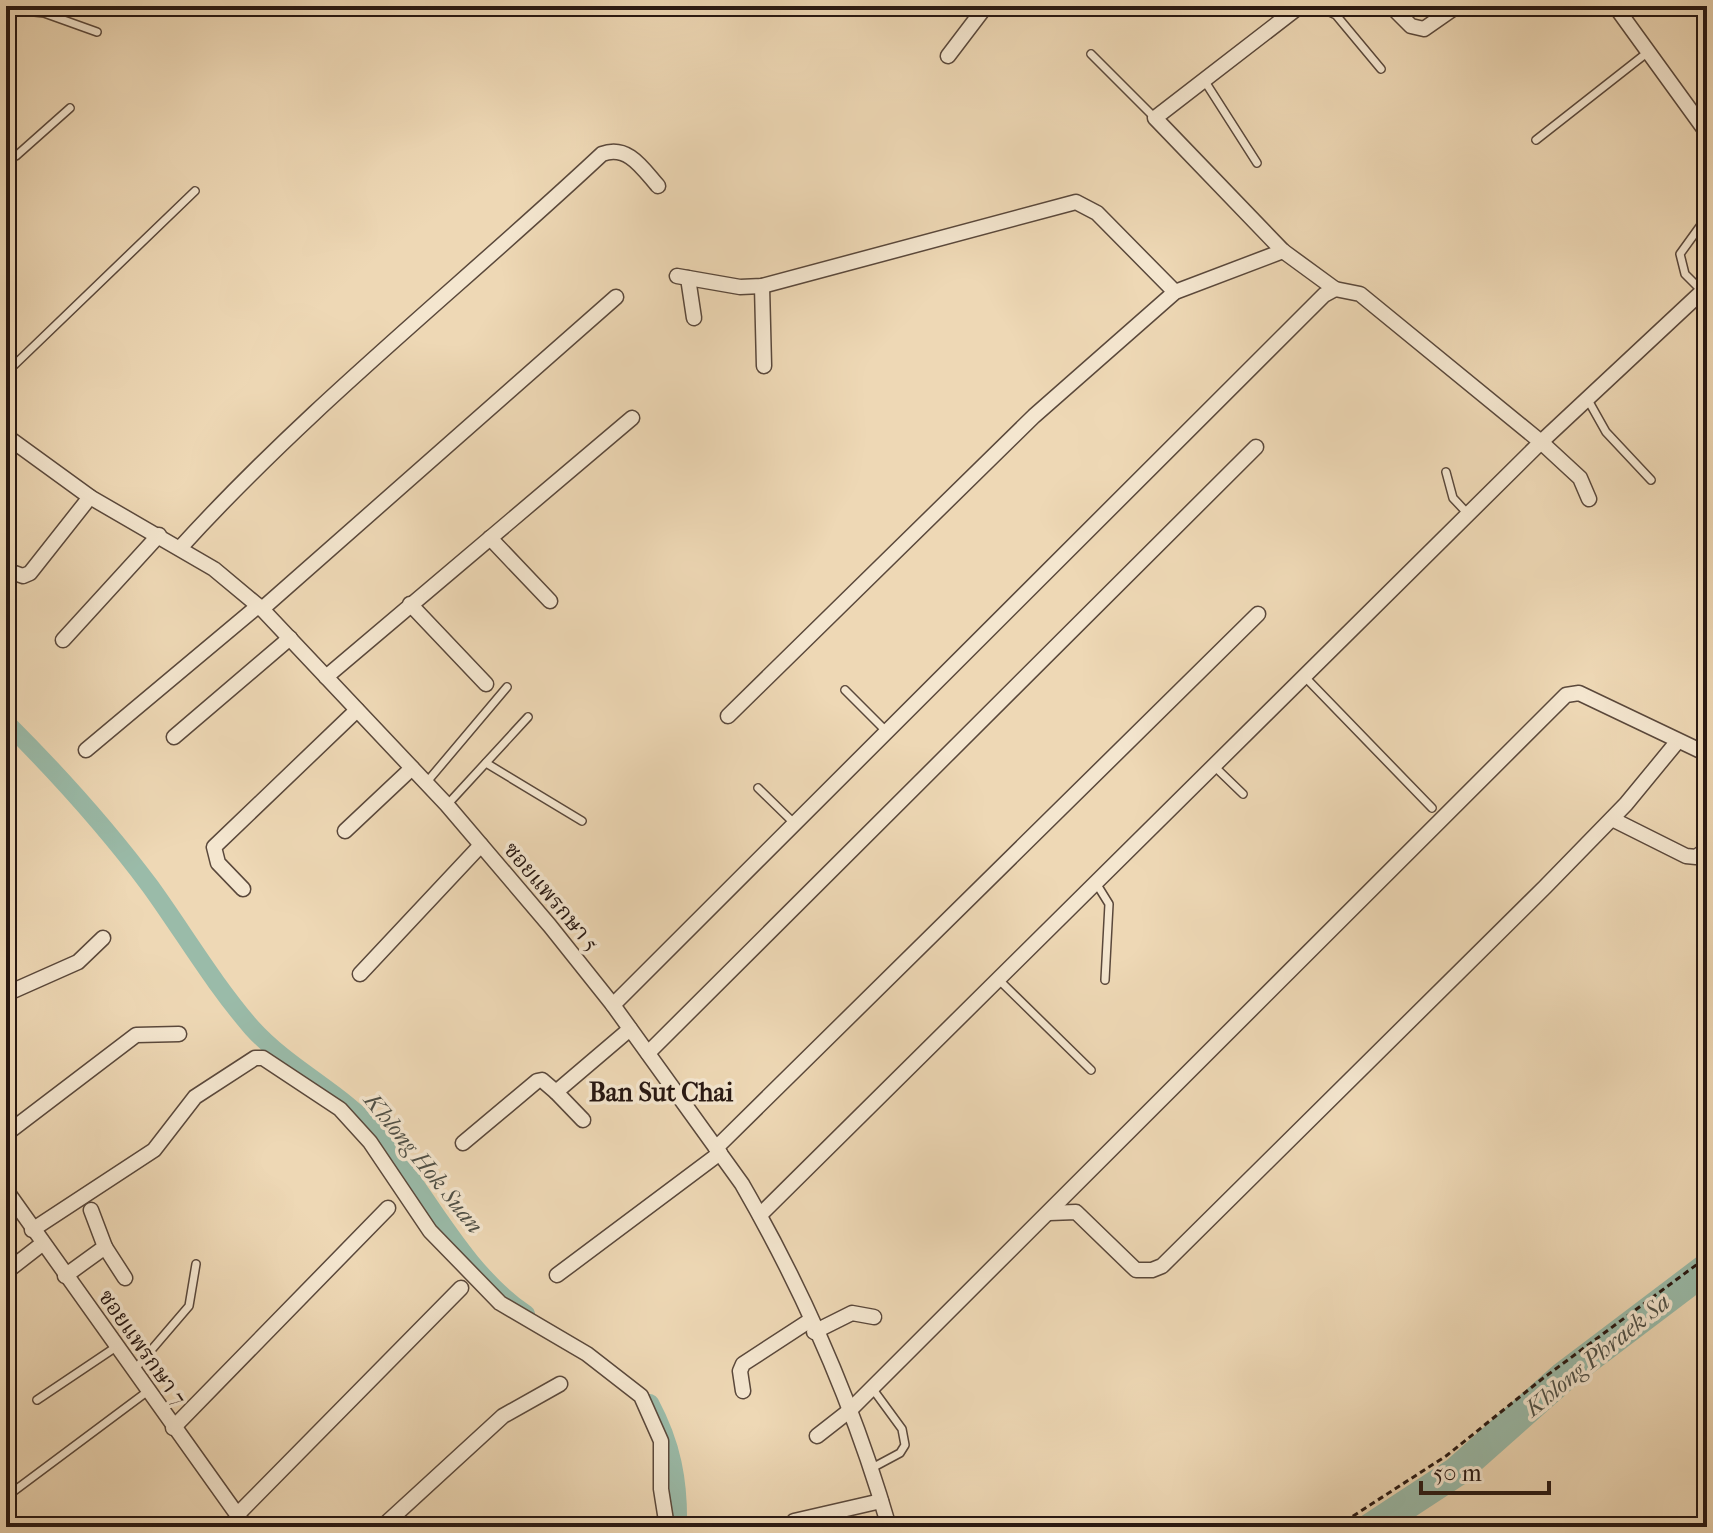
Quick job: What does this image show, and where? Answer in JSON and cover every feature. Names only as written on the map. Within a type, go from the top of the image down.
[{"type":"street","points":[[948,56],[986,6]]},
{"type":"street","points":[[1300,6],[1155,118],[1283,251],[1335,289],[1360,294],[1541,442],[1580,478],[1589,499]]},
{"type":"street","points":[[1391,6],[1411,26],[1424,29],[1457,6]]},
{"type":"street","points":[[1615,6],[1707,133]]},
{"type":"street","points":[[180,548],[243,479],[333,393],[602,154],[622,152],[658,186]]},
{"type":"street","points":[[694,318],[683,277],[763,293],[1076,202],[1097,213],[1175,292]]},
{"type":"street","points":[[728,716],[1034,416],[1175,292],[1283,251]]},
{"type":"street","points":[[613,1005],[1303,314],[1335,289]]},
{"type":"street","points":[[760,1215],[1541,442],[1705,289]]},
{"type":"street","points":[[763,293],[764,366]]},
{"type":"street","points":[[86,750],[260,608],[616,297]]},
{"type":"street","points":[[326,677],[632,418]]},
{"type":"street","name":"ซอยแพรกษา 5","points":[[6,436],[90,497],[214,569],[260,608],[447,805],[613,1005],[760,1215],[849,1411],[872,1468],[889,1527]]},
{"type":"street","points":[[648,1053],[1256,447]]},
{"type":"street","points":[[6,570],[23,576],[30,573],[90,497]]},
{"type":"street","points":[[63,640],[159,535]]},
{"type":"street","points":[[490,538],[550,601]]},
{"type":"street","points":[[410,604],[486,684]]},
{"type":"street","points":[[557,1275],[718,1151],[1258,614]]},
{"type":"street","points":[[174,737],[290,638]]},
{"type":"street","points":[[817,1436],[849,1411],[1566,695],[1579,693],[1707,754]]},
{"type":"street","points":[[243,889],[218,863],[214,847],[357,710]]},
{"type":"street","points":[[1048,1213],[1076,1212],[1136,1270],[1152,1270],[1162,1266],[1612,819],[1677,742]]},
{"type":"street","points":[[345,831],[412,768]]},
{"type":"street","points":[[1612,819],[1686,856],[1696,857],[1707,849]]},
{"type":"street","points":[[360,974],[481,845]]},
{"type":"street","points":[[6,994],[78,962],[103,938]]},
{"type":"street","points":[[556,1092],[630,1029]]},
{"type":"street","points":[[6,1134],[136,1035],[179,1034]]},
{"type":"street","points":[[32,1230],[154,1150],[201,1092],[255,1058],[263,1058],[340,1109],[370,1142],[430,1231],[500,1303],[587,1354],[634,1388],[661,1441],[661,1489],[667,1527]]},
{"type":"street","points":[[463,1143],[537,1081],[546,1083],[583,1120]]},
{"type":"street","name":"ซอยแพรกษา 7","points":[[6,1190],[242,1521]]},
{"type":"street","points":[[173,1428],[388,1208]]},
{"type":"street","points":[[91,1210],[105,1247],[125,1278]]},
{"type":"street","points":[[6,1272],[42,1244]]},
{"type":"street","points":[[65,1276],[105,1247]]},
{"type":"street","points":[[242,1521],[461,1288]]},
{"type":"street","points":[[743,1391],[740,1371],[743,1364],[812,1326],[852,1313],[874,1317]]},
{"type":"street","points":[[382,1527],[503,1416],[560,1384]]},
{"type":"street","points":[[794,1521],[881,1501]]},
{"type":"lane","points":[[1317,6],[1336,15],[1381,69]]},
{"type":"lane","points":[[6,9],[44,13],[97,32]]},
{"type":"lane","points":[[1536,140],[1648,52]]},
{"type":"lane","points":[[1091,54],[1155,118]]},
{"type":"lane","points":[[1204,79],[1257,163]]},
{"type":"lane","points":[[6,157],[16,156],[70,108]]},
{"type":"lane","points":[[6,373],[195,191]]},
{"type":"lane","points":[[1705,289],[1685,274],[1680,254],[1706,218]]},
{"type":"lane","points":[[1587,398],[1606,432],[1651,480]]},
{"type":"lane","points":[[1446,472],[1453,498],[1468,514]]},
{"type":"lane","points":[[1304,676],[1432,808]]},
{"type":"lane","points":[[426,783],[507,687]]},
{"type":"lane","points":[[845,690],[887,732]]},
{"type":"lane","points":[[447,805],[528,717]]},
{"type":"lane","points":[[486,763],[582,821]]},
{"type":"lane","points":[[1214,766],[1243,794]]},
{"type":"lane","points":[[758,788],[795,824]]},
{"type":"lane","points":[[1096,883],[1109,904],[1105,980]]},
{"type":"lane","points":[[998,979],[1091,1070]]},
{"type":"lane","points":[[133,1370],[189,1306],[196,1264]]},
{"type":"lane","points":[[37,1400],[116,1347]]},
{"type":"lane","points":[[872,1388],[895,1416],[905,1437],[900,1453],[872,1468]]},
{"type":"lane","points":[[6,1497],[148,1391]]},
{"type":"path","points":[[1336,1527],[1446,1456],[1542,1379],[1707,1257]]},
{"type":"waterway","name":"Khlong Hok Suan","points":[[6,722],[63,781],[116,843],[252,1028],[282,1056],[363,1118],[395,1156],[483,1276],[526,1314]]},
{"type":"waterway","name":"Khlong Phraek Sa","points":[[1372,1527],[1456,1472],[1563,1377],[1707,1268]]},
{"type":"waterway","name":"Khlong Hok Suan","points":[[650,1403],[673,1463],[678,1527]]},
{"type":"district","name":"Ban Sut Chai","points":[[661,1092]]}]
